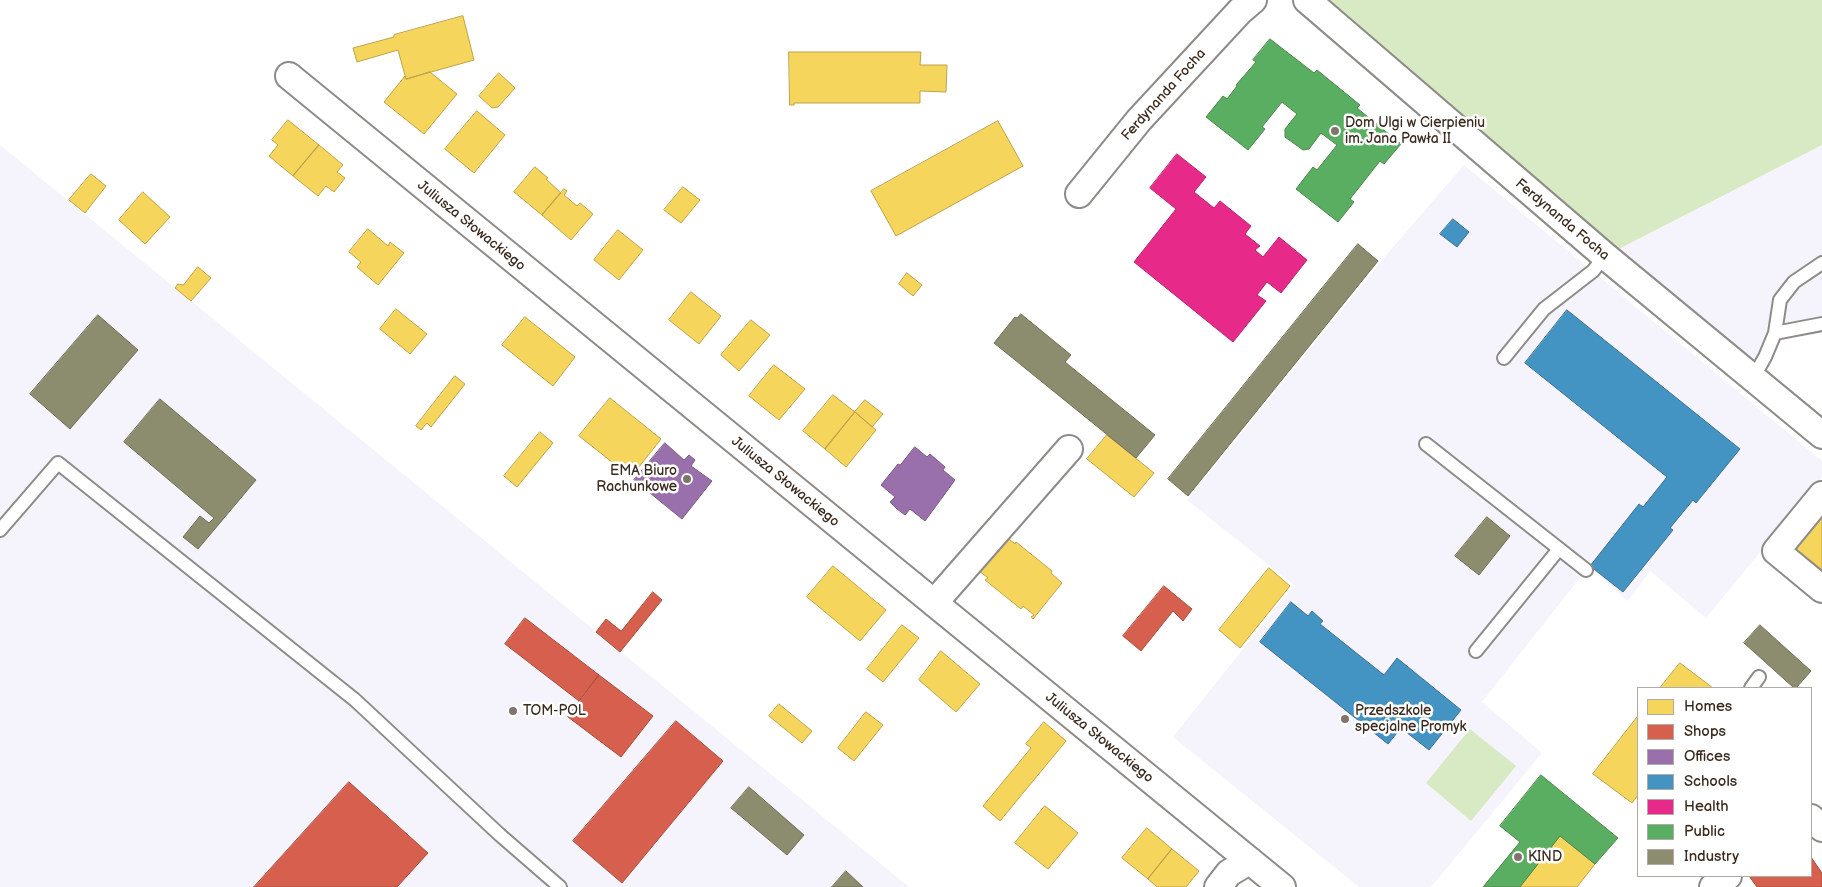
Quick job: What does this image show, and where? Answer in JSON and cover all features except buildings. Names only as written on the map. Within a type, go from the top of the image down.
[{"type":"street","name":"Ferdynanda Focha","points":[[1079,194],[1139,120],[1240,11],[1253,0]]},
{"type":"street","name":"Ferdynanda Focha","points":[[1307,0],[1605,256],[1822,435]]},
{"type":"street","name":"Juliusza Słowackiego","points":[[289,76],[1282,887]]},
{"type":"street","points":[[934,604],[1069,449]]},
{"type":"street","points":[[1822,495],[1776,551],[1822,589]]},
{"type":"street","points":[[1812,819],[1822,828]]},
{"type":"street","points":[[1218,887],[1229,873],[1249,860]]},
{"type":"street","points":[[1713,887],[1727,877]]},
{"type":"lane","points":[[1504,358],[1544,309],[1593,271],[1605,256]]},
{"type":"lane","points":[[1753,378],[1766,357],[1775,333],[1780,300],[1794,282],[1822,263]]},
{"type":"lane","points":[[1775,333],[1822,324]]},
{"type":"lane","points":[[1426,444],[1586,570]]},
{"type":"lane","points":[[0,530],[58,463],[355,700],[500,836],[560,887]]},
{"type":"lane","points":[[1476,651],[1559,549]]},
{"type":"lane","points":[[1752,687],[1759,677]]},
{"type":"shaded area","points":[[0,145],[909,887],[0,887]]},
{"type":"shaded area","points":[[1822,145],[1822,324],[1775,333],[1753,378],[1605,256]]},
{"type":"shaded area","points":[[1464,165],[1822,461],[1822,477],[1706,618],[1650,571],[1628,601],[1589,567],[1482,702],[1542,753],[1431,887],[1359,887],[1173,737],[1294,585],[1187,500],[1382,260]]},
{"type":"green space","points":[[1307,0],[1822,0],[1822,145],[1605,256]]},
{"type":"green space","points":[[1470,729],[1516,766],[1471,821],[1426,783]]},
{"type":"place","name":"Dom Ulgi w Cierpieniu im. Jana Pawła II","points":[[1335,131]]},
{"type":"place","name":"EMA Biuro Rachunkowe","points":[[687,479]]},
{"type":"place","name":"TOM-POL","points":[[513,711]]},
{"type":"place","name":"Przedszkole specjalne Promyk","points":[[1345,719]]},
{"type":"place","name":"KIND","points":[[1518,857]]}]
